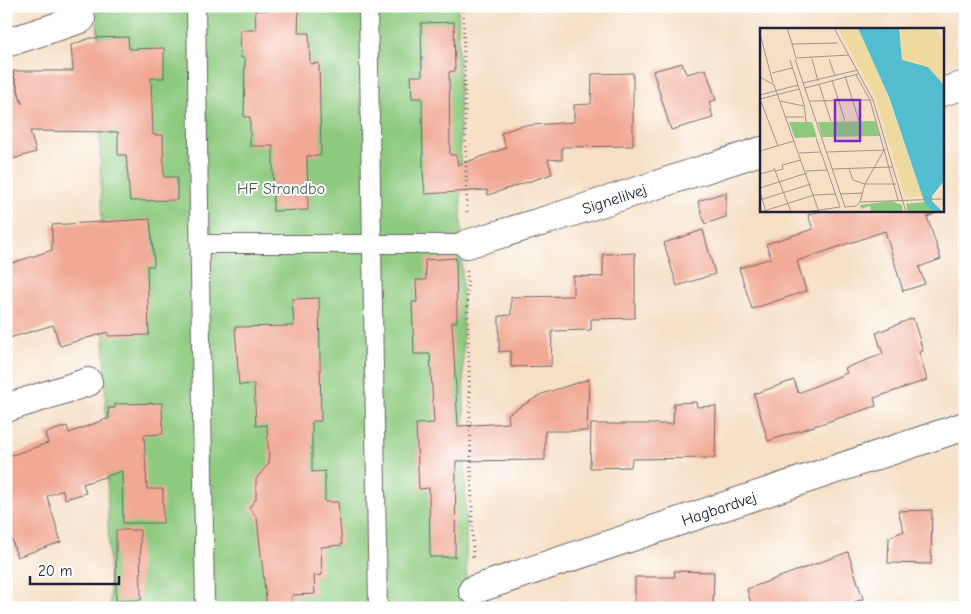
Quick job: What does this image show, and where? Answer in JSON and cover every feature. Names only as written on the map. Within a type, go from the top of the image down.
[{"type":"street","points":[[6,43],[81,19]]},
{"type":"street","points":[[944,91],[965,85]]},
{"type":"street","name":"Signelilvej","points":[[467,244],[760,151]]},
{"type":"street","points":[[6,408],[88,382]]},
{"type":"street","name":"Hagbardvej","points":[[473,590],[965,426]]},
{"type":"lane","points":[[196,6],[205,608]]},
{"type":"lane","points":[[368,6],[378,608]]},
{"type":"lane","points":[[200,244],[467,244]]},
{"type":"path","points":[[463,6],[473,590]]},
{"type":"green space","name":"HF Strandbo","points":[[97,6],[458,6],[467,608],[110,608]]},
{"type":"building","points":[[299,9],[298,33],[309,33],[310,64],[319,63],[321,155],[307,156],[308,210],[273,211],[273,146],[250,146],[250,117],[244,117],[245,58],[241,58],[240,30],[256,30],[255,10]]},
{"type":"building","points":[[454,22],[455,71],[449,72],[450,155],[456,155],[458,165],[506,148],[501,133],[520,126],[574,122],[574,105],[591,104],[592,74],[633,73],[633,146],[562,147],[562,160],[548,159],[552,174],[488,195],[487,190],[425,194],[422,98],[412,98],[411,76],[422,76],[421,23]]},
{"type":"building","points":[[128,37],[129,49],[164,48],[164,78],[151,78],[153,135],[163,135],[164,177],[177,177],[177,200],[130,201],[126,155],[118,155],[118,132],[30,131],[36,152],[6,161],[6,74],[13,73],[22,104],[13,71],[73,71],[71,45],[91,38]]},
{"type":"building","points":[[682,63],[686,74],[706,69],[716,100],[709,102],[713,118],[671,130],[653,71]]},
{"type":"building","points":[[726,192],[726,217],[705,224],[698,201]]},
{"type":"building","points":[[819,211],[934,211],[934,214],[927,217],[941,259],[919,267],[925,284],[903,291],[885,231],[797,261],[806,291],[752,309],[739,268],[771,258],[766,244],[813,229],[808,215]]},
{"type":"building","points":[[150,219],[154,266],[147,266],[149,335],[108,336],[108,332],[60,346],[53,325],[6,339],[6,265],[52,250],[52,225]]},
{"type":"building","points":[[703,230],[715,274],[677,286],[664,243]]},
{"type":"building","points":[[635,253],[635,318],[591,319],[591,330],[552,331],[551,366],[511,367],[511,351],[499,352],[499,316],[511,315],[511,297],[573,296],[573,276],[603,277],[603,254]]},
{"type":"building","points":[[456,258],[457,322],[452,322],[458,426],[509,423],[508,414],[542,394],[589,379],[587,431],[545,431],[545,460],[456,461],[455,557],[430,557],[429,488],[419,489],[416,424],[434,423],[430,354],[414,354],[412,302],[417,302],[416,280],[426,280],[425,260]]},
{"type":"building","points":[[319,298],[321,421],[312,421],[312,472],[325,471],[325,502],[338,502],[342,545],[321,547],[322,575],[314,576],[315,594],[292,595],[292,608],[267,608],[257,518],[249,508],[256,499],[256,479],[269,463],[267,425],[256,426],[254,384],[239,385],[235,327],[294,326],[292,299]]},
{"type":"building","points":[[913,318],[923,351],[919,352],[927,380],[874,398],[876,406],[768,441],[754,394],[794,380],[798,393],[847,373],[845,368],[883,354],[876,333]]},
{"type":"building","points":[[696,402],[697,407],[716,406],[715,458],[632,459],[631,467],[590,468],[591,424],[673,424],[674,403]]},
{"type":"building","points":[[162,403],[163,434],[144,435],[147,489],[163,489],[163,523],[123,523],[122,471],[83,484],[86,493],[65,499],[63,490],[47,496],[61,542],[17,557],[6,520],[6,457],[48,443],[45,433],[67,426],[69,433],[109,418],[108,408],[115,408],[115,404]]},
{"type":"building","points":[[932,510],[931,564],[888,563],[889,537],[904,531],[898,511]]},
{"type":"building","points":[[116,530],[140,530],[141,600],[116,601]]},
{"type":"building","points":[[848,552],[863,599],[836,608],[752,608],[747,589]]},
{"type":"building","points":[[674,571],[714,572],[713,608],[635,608],[635,577],[675,577]]}]
